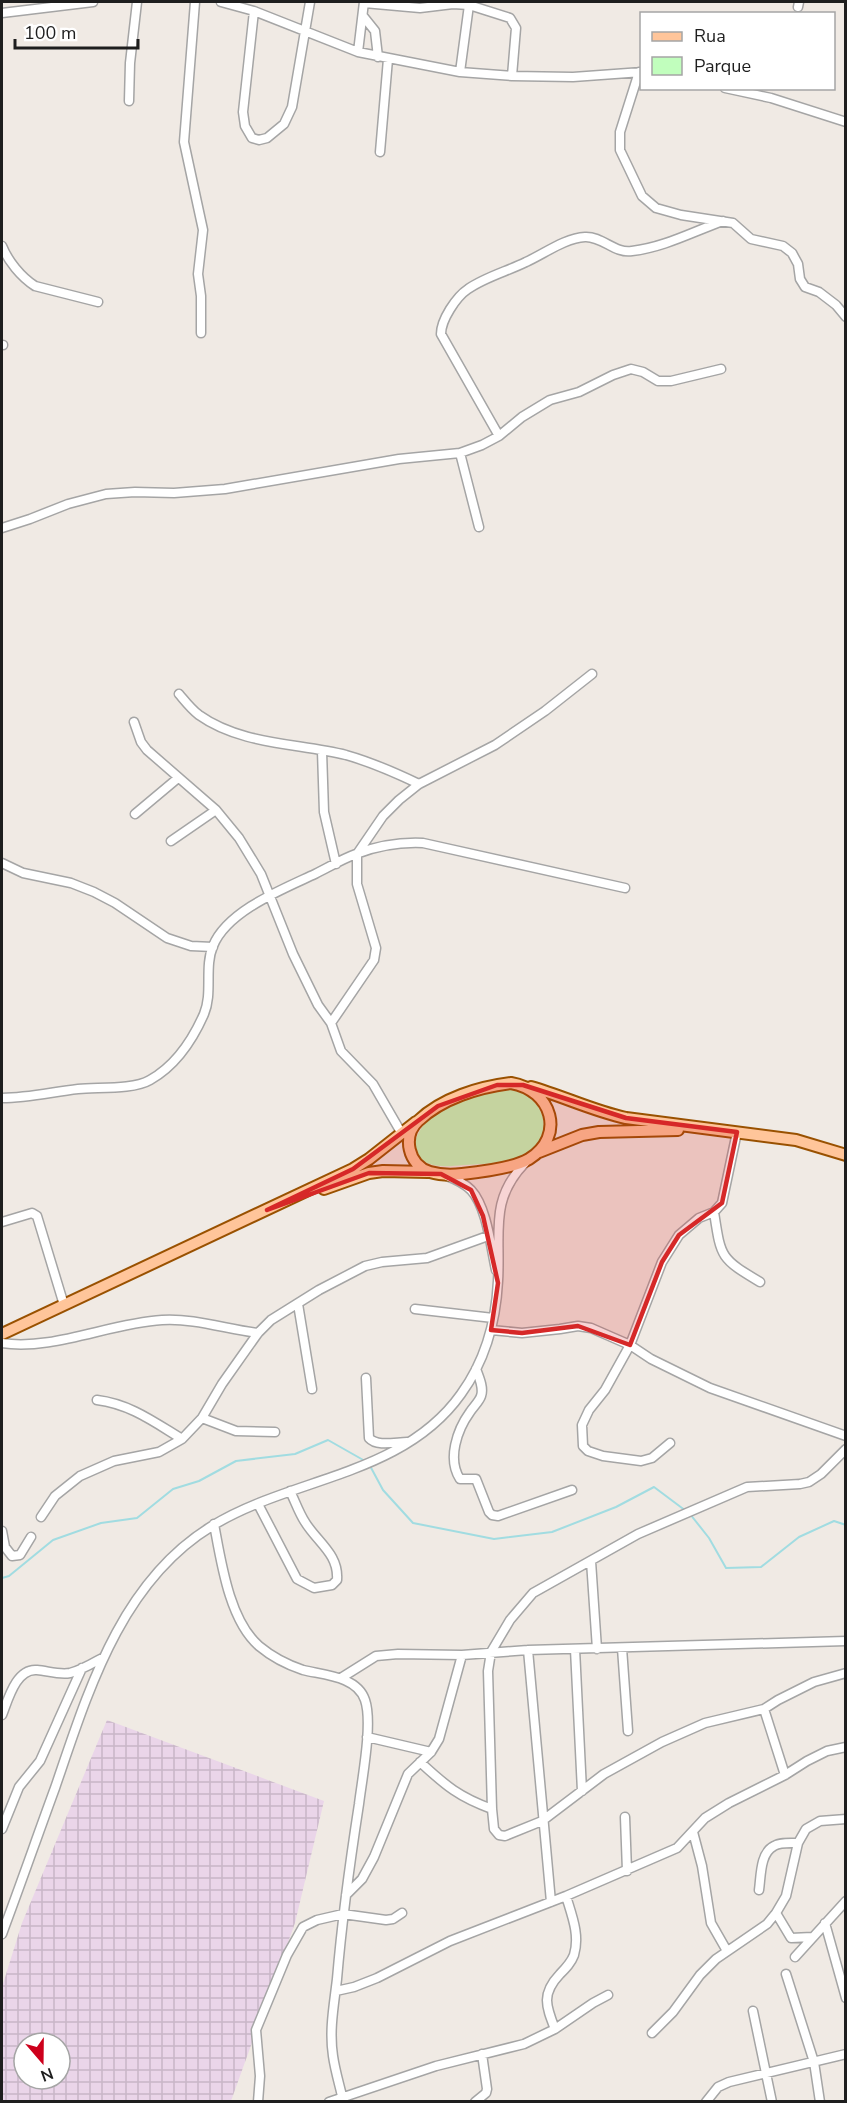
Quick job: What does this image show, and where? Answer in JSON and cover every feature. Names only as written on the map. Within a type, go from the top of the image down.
[{"type":"main road","points":[[2,1334],[353,1169],[438,1106],[478,1089],[511,1083],[524,1085],[607,1114],[796,1140],[846,1155]]},
{"type":"main road","points":[[524,1085],[539,1096],[549,1113],[550,1127],[539,1152]]},
{"type":"main road","points":[[416,1122],[408,1140],[409,1150],[421,1168],[436,1173]]},
{"type":"main road","points":[[267,1210],[369,1173],[474,1172],[527,1160],[539,1152],[574,1138],[599,1132],[702,1128]]},
{"type":"street","points":[[2,13],[93,2]]},
{"type":"street","points":[[129,101],[130,63],[137,2]]},
{"type":"street","points":[[195,2],[184,142],[203,230],[198,274],[201,296],[201,333]]},
{"type":"street","points":[[220,2],[254,11],[358,52],[460,72],[573,77],[640,72],[620,132],[620,150],[642,196],[657,208],[681,215],[733,223],[751,239],[783,246],[792,253],[798,264],[800,279],[806,287],[819,292],[836,305],[846,317]]},
{"type":"street","points":[[254,11],[243,112],[244,126],[252,138],[259,140],[267,138],[284,124],[292,107],[310,2]]},
{"type":"street","points":[[358,52],[364,2],[420,8],[453,4],[469,5],[510,18],[514,22],[516,28],[512,76]]},
{"type":"street","points":[[460,72],[469,5]]},
{"type":"street","points":[[363,16],[375,31],[378,57]]},
{"type":"street","points":[[380,152],[388,59]]},
{"type":"street","points":[[734,90],[771,98],[846,122]]},
{"type":"street","points":[[499,436],[441,334],[444,318],[467,290],[565,243],[585,237],[628,252],[683,238],[723,221]]},
{"type":"street","points":[[2,246],[11,262],[28,282],[35,286],[98,302]]},
{"type":"street","points":[[2,528],[68,504],[106,494],[135,492],[151,494],[225,489],[399,459],[460,453],[482,446],[499,436],[522,417],[550,400],[579,392],[631,369],[643,372],[658,381],[671,381],[722,369]]},
{"type":"street","points":[[460,453],[479,527]]},
{"type":"street","points":[[331,1023],[374,960],[376,948],[357,884],[357,854],[383,816],[419,784],[495,746],[592,674]]},
{"type":"street","points":[[179,694],[197,714],[219,726],[252,737],[345,755],[391,770],[419,784]]},
{"type":"street","points":[[134,722],[147,750],[216,810],[239,838],[261,874],[293,954],[318,1005],[331,1023],[341,1051],[373,1084],[402,1134]]},
{"type":"street","points":[[322,751],[324,812],[336,864]]},
{"type":"street","points":[[135,814],[178,778]]},
{"type":"street","points":[[171,841],[216,810]]},
{"type":"street","points":[[2,1098],[24,1098],[150,1081],[177,1058],[192,1038],[206,1011],[213,947],[231,922],[269,896],[357,854],[402,842],[423,843],[625,888]]},
{"type":"street","points":[[2,863],[22,873],[71,884],[94,892],[116,903],[167,938],[191,946],[213,947]]},
{"type":"street","points":[[670,1443],[652,1458],[641,1461],[603,1456],[588,1451],[583,1446],[582,1425],[630,1344],[662,1262],[679,1234],[699,1218],[714,1212],[722,1203],[737,1132]]},
{"type":"street","points":[[2,1934],[76,1724],[117,1628],[142,1589],[170,1558],[194,1537],[214,1524],[290,1491],[368,1463],[413,1442],[447,1411],[461,1394],[476,1369],[491,1330],[498,1283],[500,1206],[503,1192],[512,1176],[527,1160]]},
{"type":"street","points":[[436,1173],[459,1180],[471,1190],[481,1209],[498,1283]]},
{"type":"street","points":[[714,1212],[722,1253],[731,1265],[760,1282]]},
{"type":"street","points":[[2,1222],[32,1213],[37,1216],[64,1305]]},
{"type":"street","points":[[41,1517],[55,1496],[80,1476],[114,1461],[159,1452],[182,1439],[202,1419],[222,1384],[258,1333],[271,1320],[319,1290],[365,1266],[427,1258],[488,1236]]},
{"type":"street","points":[[298,1304],[312,1389]]},
{"type":"street","points":[[415,1309],[493,1318]]},
{"type":"street","points":[[2,1343],[16,1345],[49,1342],[120,1325],[163,1320],[195,1321],[258,1333]]},
{"type":"street","points":[[491,1330],[522,1333],[578,1326],[591,1328],[630,1344],[651,1359],[710,1388],[846,1436]]},
{"type":"street","points":[[476,1369],[482,1389],[480,1399],[461,1426],[455,1442],[455,1459],[460,1479],[476,1479],[489,1512],[498,1516],[572,1490]]},
{"type":"street","points":[[366,1378],[369,1438],[372,1442],[377,1443],[413,1442]]},
{"type":"street","points":[[97,1400],[123,1405],[144,1415],[182,1439]]},
{"type":"street","points":[[202,1419],[236,1431],[275,1432]]},
{"type":"street","points":[[846,1449],[821,1474],[808,1482],[747,1487],[638,1534],[533,1593],[510,1620],[491,1652],[488,1671],[494,1829],[499,1835],[505,1836],[542,1821],[604,1774],[662,1742],[705,1723],[764,1709],[814,1682],[846,1673]]},
{"type":"street","points":[[258,1504],[297,1579],[314,1588],[332,1585],[337,1580],[338,1570],[324,1545],[304,1521],[290,1491]]},
{"type":"street","points":[[214,1524],[221,1562],[233,1602],[245,1629],[258,1646],[301,1669],[340,1678],[357,1687],[365,1700],[368,1737],[343,1914],[331,2025],[333,2055],[342,2096]]},
{"type":"street","points":[[2,1531],[5,1547],[12,1556],[20,1555],[31,1537]]},
{"type":"street","points":[[591,1561],[597,1649]]},
{"type":"street","points":[[340,1678],[376,1656],[398,1654],[462,1655],[528,1650],[719,1643],[846,1641]]},
{"type":"street","points":[[622,1648],[628,1731]]},
{"type":"street","points":[[528,1650],[551,1902]]},
{"type":"street","points":[[575,1650],[582,1791]]},
{"type":"street","points":[[346,1894],[362,1879],[383,1838],[408,1774],[431,1752],[439,1739],[462,1655]]},
{"type":"street","points":[[2,1715],[17,1681],[25,1673],[35,1669],[69,1673],[104,1657]]},
{"type":"street","points":[[2,1829],[19,1787],[40,1761],[82,1668]]},
{"type":"street","points":[[764,1709],[785,1775]]},
{"type":"street","points":[[368,1737],[431,1752]]},
{"type":"street","points":[[336,1991],[369,1981],[450,1941],[566,1896],[677,1848],[705,1818],[729,1803],[827,1751],[846,1747]]},
{"type":"street","points":[[420,1762],[449,1788],[472,1802],[492,1809]]},
{"type":"street","points":[[625,1817],[627,1871]]},
{"type":"street","points":[[652,2033],[673,2012],[700,1974],[767,1924],[776,1913],[786,1896],[798,1843],[806,1829],[820,1821],[846,1819]]},
{"type":"street","points":[[693,1832],[702,1866],[711,1923],[728,1951]]},
{"type":"street","points":[[759,1890],[762,1864],[768,1851],[778,1844],[798,1843]]},
{"type":"street","points":[[555,2029],[546,2006],[547,1995],[552,1984],[574,1956],[576,1941],[576,1930],[566,1896]]},
{"type":"street","points":[[795,1957],[846,1901]]},
{"type":"street","points":[[258,2102],[260,2069],[256,2030],[287,1955],[303,1927],[317,1920],[343,1914],[386,1920],[393,1919],[402,1913]]},
{"type":"street","points":[[776,1913],[791,1938],[812,1937]]},
{"type":"street","points":[[825,1923],[846,1998]]},
{"type":"street","points":[[786,1974],[814,2062],[820,2102]]},
{"type":"street","points":[[329,2102],[436,2066],[524,2044],[555,2029],[608,1995]]},
{"type":"street","points":[[753,2011],[772,2102]]},
{"type":"street","points":[[475,2102],[486,2093],[487,2089],[482,2054]]},
{"type":"street","points":[[705,2102],[718,2087],[729,2082],[846,2054]]},
{"type":"highlighted area","points":[[497,1085],[523,1085],[626,1118],[737,1132],[722,1203],[679,1235],[662,1262],[630,1345],[578,1326],[522,1333],[491,1330],[498,1283],[483,1216],[471,1190],[441,1174],[369,1173],[267,1210],[353,1169],[438,1106]]},
{"type":"shaded area","points":[[107,1720],[324,1801],[295,1923],[231,2101],[2,2102],[2,1987],[22,1923]]},
{"type":"green space","points":[[512,1088],[532,1099],[543,1117],[542,1137],[527,1153],[496,1163],[445,1166],[436,1166],[420,1159],[416,1153],[416,1141],[421,1128],[431,1118],[469,1097]]},
{"type":"waterway","points":[[2,1578],[9,1576],[53,1540],[101,1523],[137,1518],[173,1489],[199,1481],[236,1461],[295,1454],[328,1440],[365,1461]]},
{"type":"waterway","points":[[369,1464],[383,1490],[413,1523],[494,1539],[552,1532],[616,1507],[654,1487],[686,1511]]},
{"type":"waterway","points":[[690,1514],[709,1538],[726,1568],[761,1567],[799,1537],[834,1521],[846,1525]]}]
